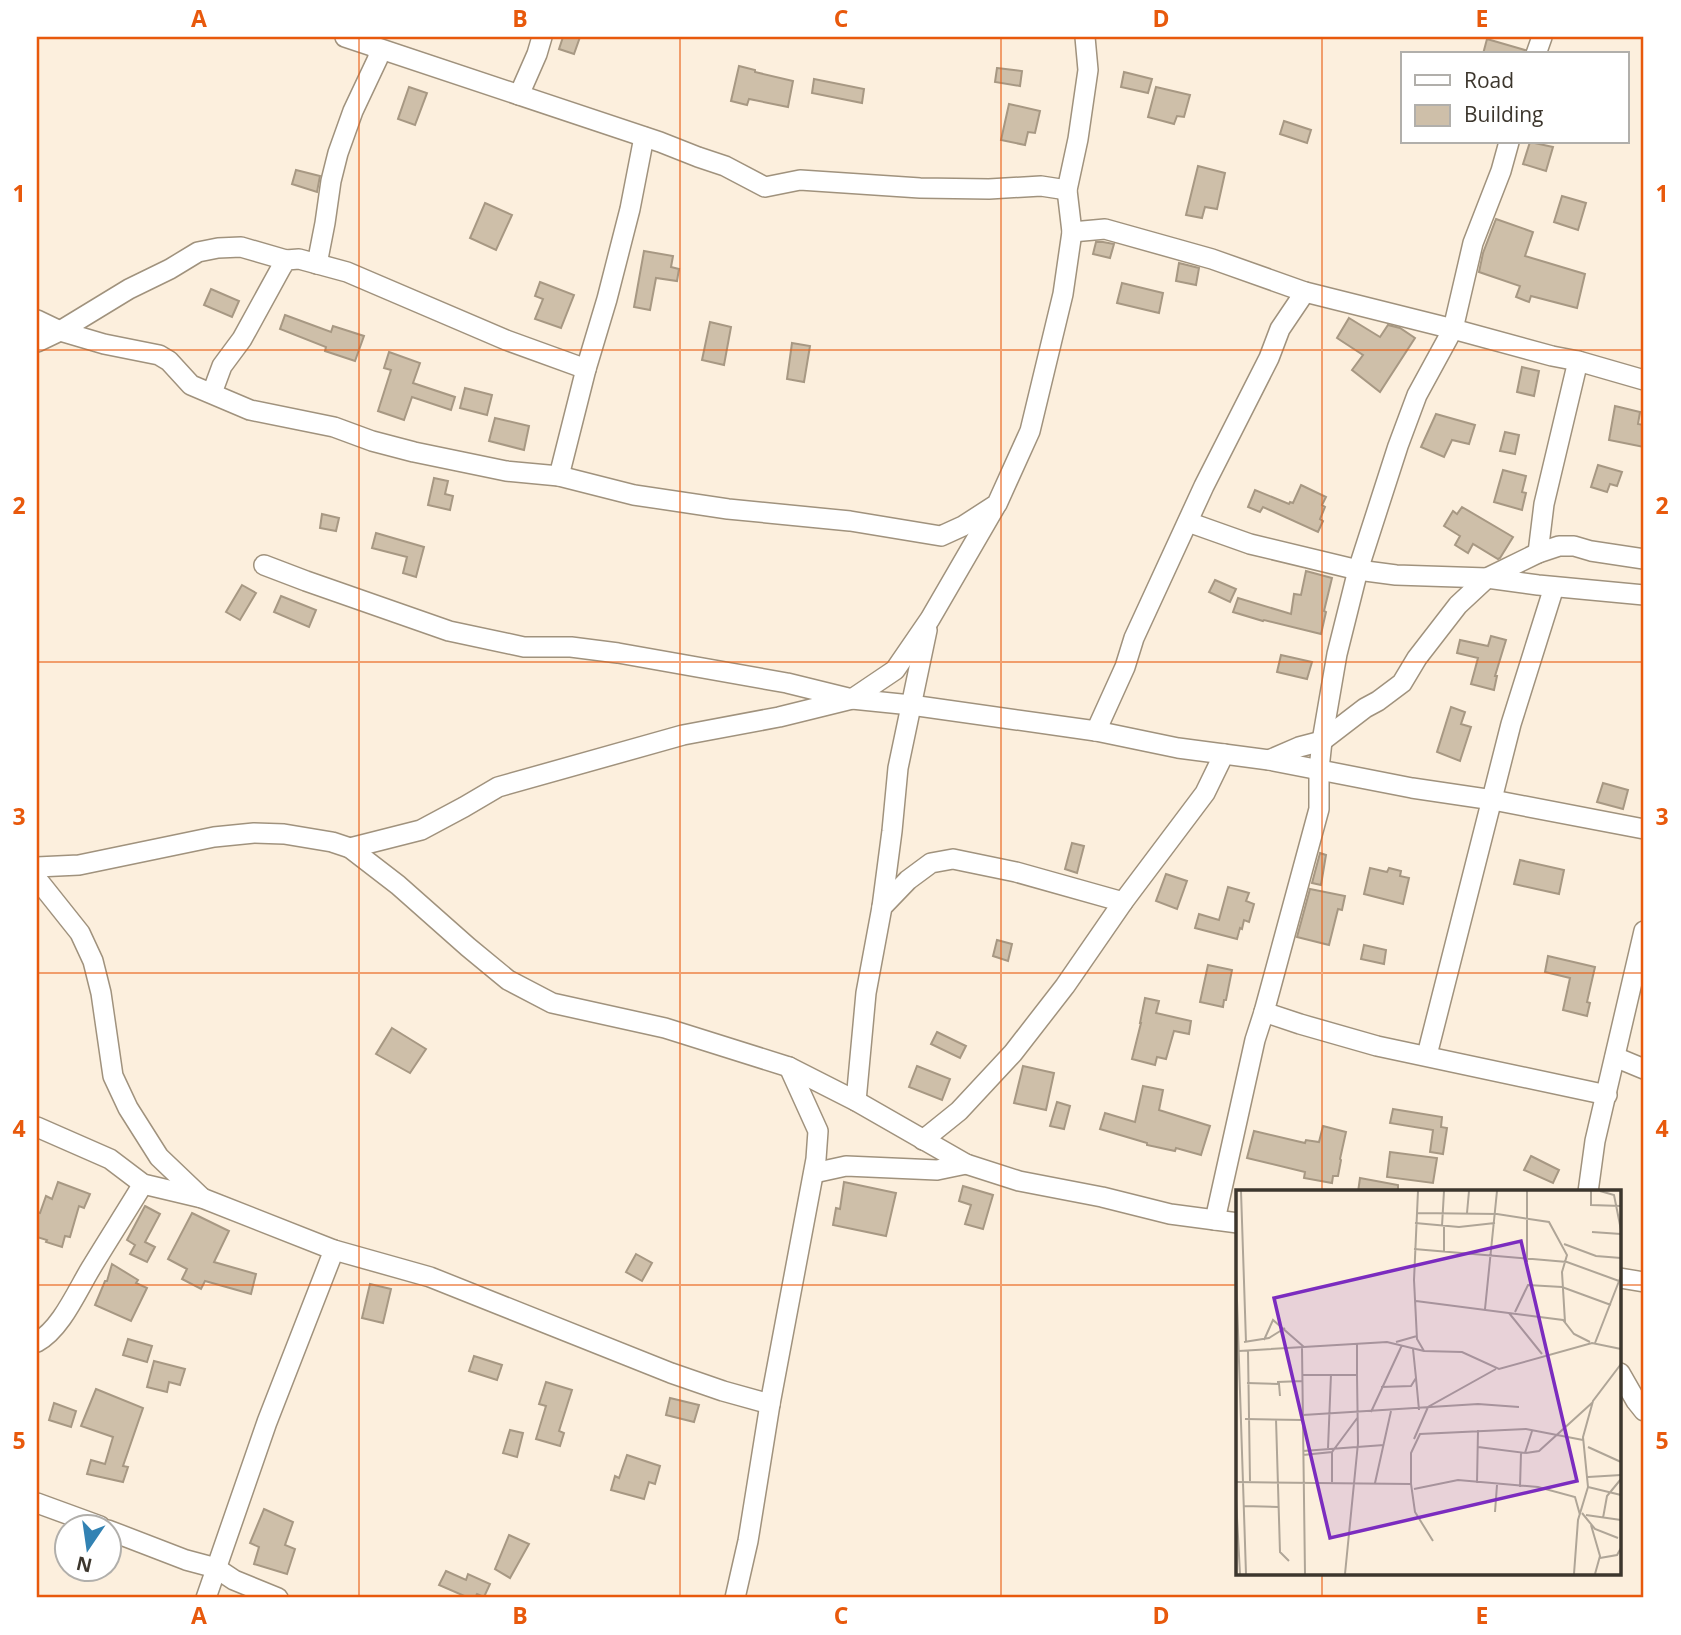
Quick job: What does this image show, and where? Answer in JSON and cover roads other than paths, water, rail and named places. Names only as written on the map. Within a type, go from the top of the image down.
[{"type":"street","points":[[345,37],[644,137],[725,166],[765,187],[800,180],[920,188],[989,189],[1041,186],[1067,190]]},
{"type":"street","points":[[519,95],[542,37]]},
{"type":"street","points":[[350,848],[421,830],[498,787],[683,735],[779,717],[852,699],[895,670],[930,618],[997,504],[1030,431],[1063,294],[1072,232],[1067,190],[1088,70],[1085,37]]},
{"type":"street","points":[[317,264],[338,153],[378,58],[377,49]]},
{"type":"street","points":[[559,476],[607,299],[644,137]]},
{"type":"street","points":[[1215,1220],[1255,1040],[1319,809],[1322,741],[1337,654],[1358,570],[1417,395],[1453,329],[1473,243],[1508,144]]},
{"type":"street","points":[[1072,232],[1105,229],[1117,232],[1212,259],[1305,292],[1644,380]]},
{"type":"street","points":[[37,342],[198,252],[241,247],[286,260],[299,259],[346,272],[506,340],[586,369]]},
{"type":"street","points":[[212,393],[222,366],[242,339],[286,260]]},
{"type":"street","points":[[1096,731],[1125,667],[1134,638],[1204,486],[1269,358],[1280,328],[1305,292]]},
{"type":"street","points":[[37,320],[60,331],[104,344],[159,355],[176,367],[191,385],[250,410],[334,427],[414,452],[506,471],[559,476],[634,495],[728,509],[850,521],[941,536],[963,526],[997,504]]},
{"type":"street","points":[[1538,553],[1544,505],[1578,361]]},
{"type":"street","points":[[1188,522],[1250,544],[1358,570],[1396,575],[1488,578],[1644,595]]},
{"type":"street","points":[[1269,760],[1299,747],[1322,741],[1402,683],[1458,605],[1488,578],[1538,553],[1559,546],[1574,546],[1644,559]]},
{"type":"street","points":[[264,565],[449,631],[524,647],[571,647],[618,653],[787,682],[852,699],[1096,731],[1178,748],[1269,760],[1644,829]]},
{"type":"street","points":[[1427,1055],[1511,724],[1554,587]]},
{"type":"street","points":[[856,1101],[866,993],[882,906],[898,768],[930,618]]},
{"type":"street","points":[[923,1140],[959,1111],[1013,1054],[1205,793],[1224,754]]},
{"type":"street","points":[[37,867],[79,864],[214,837],[254,833],[284,834],[332,842],[350,848],[398,885],[508,980],[552,1003],[665,1028],[789,1067],[856,1101],[966,1164],[1019,1181],[1170,1214],[1236,1223]]},
{"type":"street","points":[[882,906],[908,880],[931,863],[953,859],[1016,872],[1123,902]]},
{"type":"street","points":[[37,879],[80,933],[93,961],[101,993],[113,1076],[128,1108],[159,1157],[202,1198]]},
{"type":"street","points":[[1588,1190],[1595,1141],[1644,931]]},
{"type":"street","points":[[1264,1012],[1377,1046],[1607,1094]]},
{"type":"street","points":[[1615,1057],[1644,1069]]},
{"type":"street","points":[[735,1598],[748,1541],[770,1404],[816,1159],[818,1131],[789,1067]]},
{"type":"street","points":[[37,1127],[110,1159],[143,1184],[202,1198],[334,1251],[430,1277],[671,1373],[770,1404]]},
{"type":"street","points":[[814,1173],[846,1166],[937,1170],[966,1164]]},
{"type":"street","points":[[37,1342],[53,1328],[69,1305],[143,1184]]},
{"type":"street","points":[[206,1598],[267,1422],[334,1251]]},
{"type":"street","points":[[1622,1278],[1644,1282]]},
{"type":"street","points":[[1622,1376],[1644,1411]]},
{"type":"street","points":[[37,1503],[61,1512]]},
{"type":"street","points":[[122,1535],[216,1569],[234,1580],[278,1598]]}]
